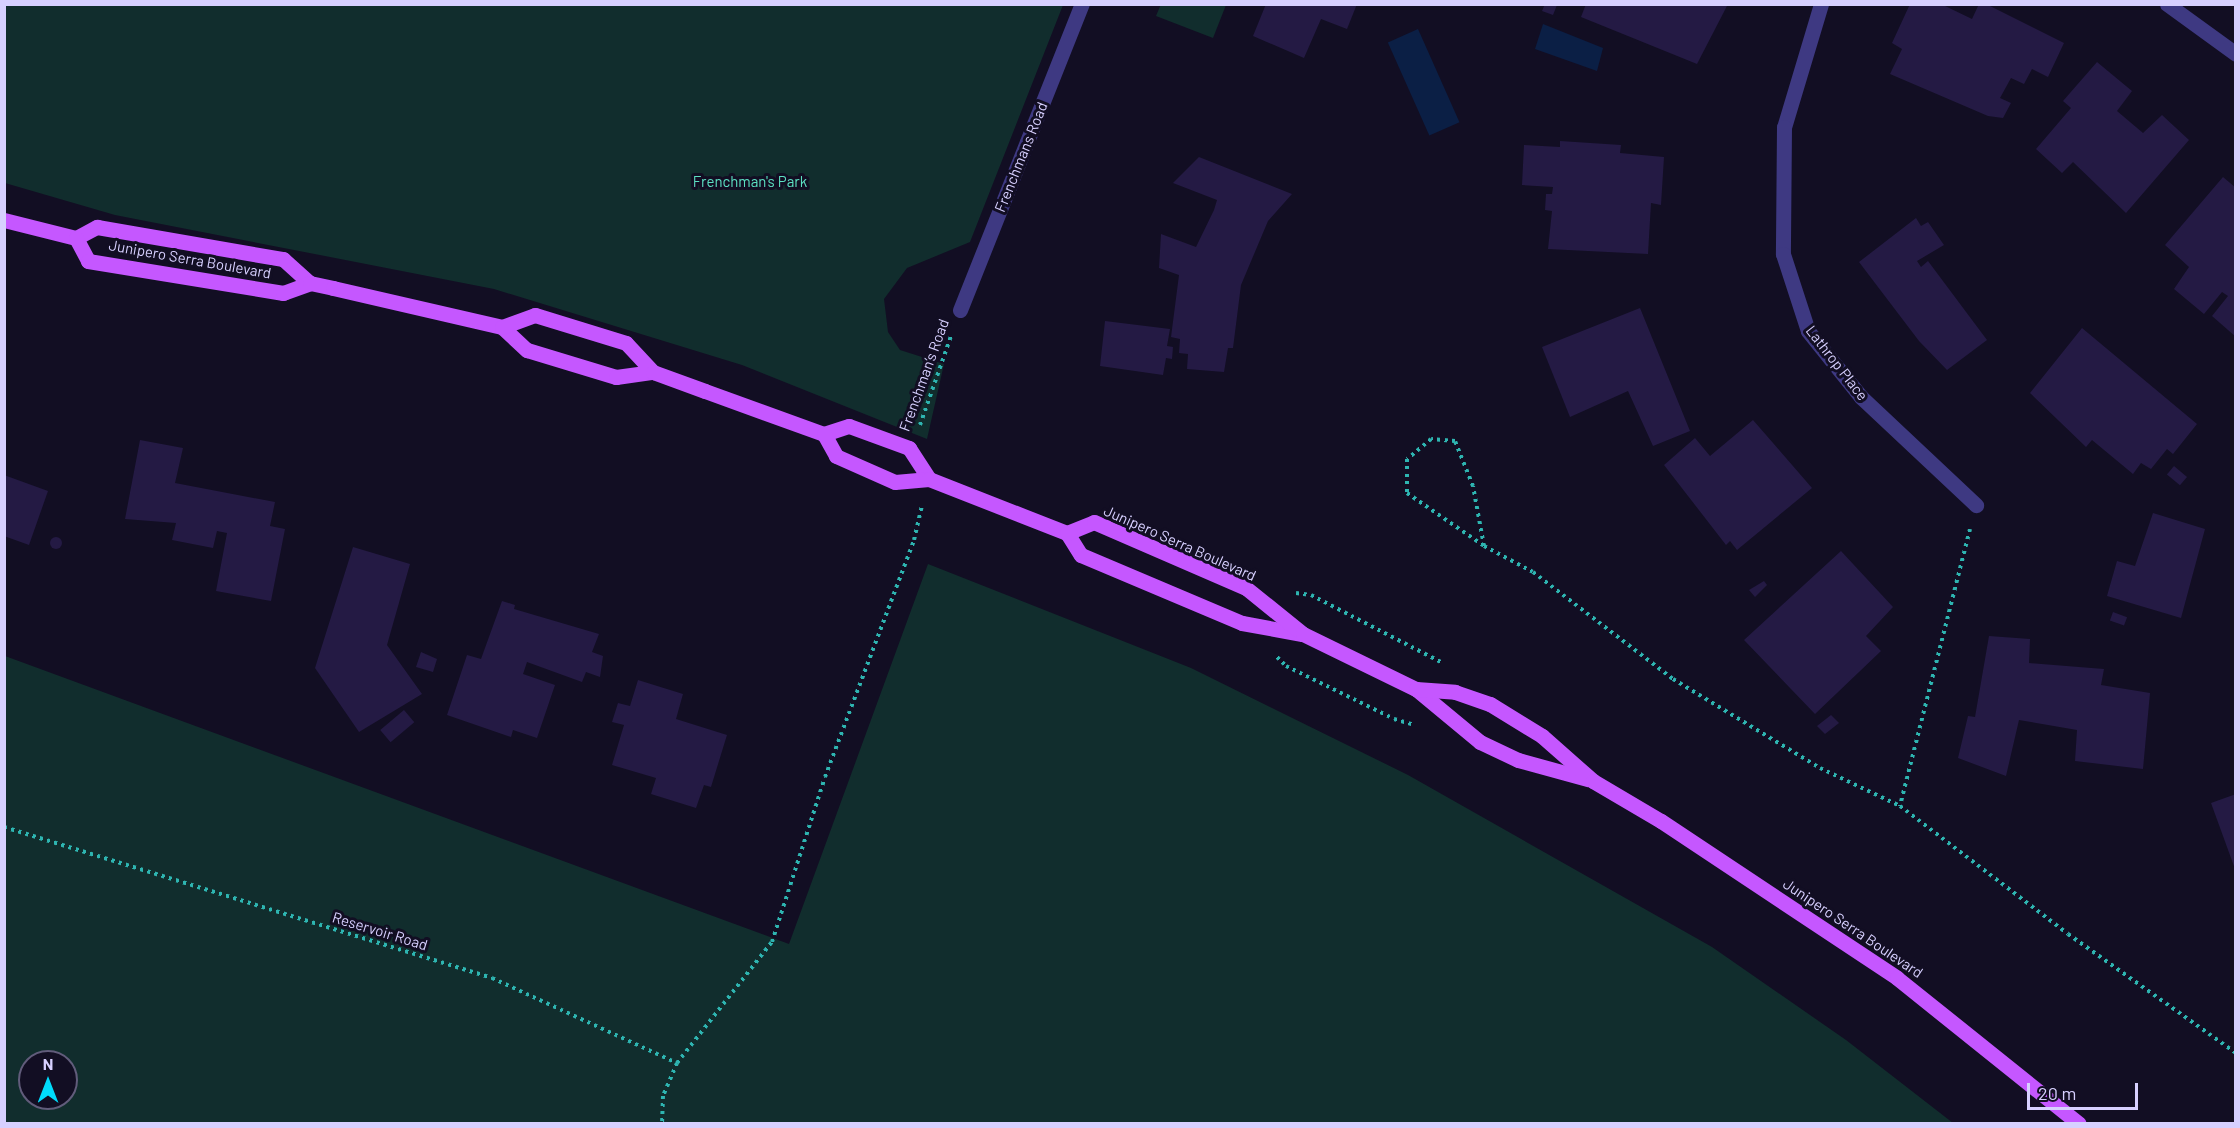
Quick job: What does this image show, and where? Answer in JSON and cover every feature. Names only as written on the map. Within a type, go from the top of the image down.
[{"type":"main road","points":[[4,220],[76,238]]},
{"type":"main road","name":"Junipero Serra Boulevard","points":[[310,283],[283,293],[88,261],[76,238],[97,227],[283,259],[310,283],[502,327],[527,350],[615,376],[653,372],[824,434]]},
{"type":"main road","name":"Junipero Serra Boulevard","points":[[502,327],[535,315],[626,343],[653,372]]},
{"type":"main road","points":[[929,479],[909,448],[849,426],[824,434],[836,456],[895,482],[929,479],[1067,533]]},
{"type":"main road","name":"Junipero Serra Boulevard","points":[[1303,634],[1242,623],[1081,555],[1067,533],[1094,522],[1246,588],[1303,634],[1416,689],[1480,742],[1518,760],[1593,781]]},
{"type":"main road","name":"Junipero Serra Boulevard","points":[[1416,689],[1455,692],[1490,704],[1542,736],[1593,781],[1661,821],[1897,978],[2079,1124]]},
{"type":"street","name":"Frenchmans Road","points":[[960,310],[1082,4]]},
{"type":"street","name":"Lathrop Place","points":[[1821,4],[1784,127],[1783,254],[1808,331],[1861,398],[1976,505]]},
{"type":"street","points":[[2167,4],[2235,54]]},
{"type":"path","name":"Frenchman’s Road","points":[[909,448],[960,310]]},
{"type":"path","points":[[1484,546],[1473,486],[1455,441],[1431,439],[1407,459],[1407,493],[1484,546],[1533,572],[1673,679],[1820,768],[1900,806],[2068,934],[2235,1053]]},
{"type":"path","points":[[662,1124],[663,1096],[677,1063],[772,942],[825,777],[914,540],[929,479]]},
{"type":"path","points":[[1900,806],[1976,505]]},
{"type":"path","points":[[1246,588],[1311,594],[1448,665]]},
{"type":"path","points":[[1242,623],[1286,666],[1394,719],[1426,728]]},
{"type":"path","name":"Reservoir Road","points":[[4,827],[492,978],[677,1063]]},
{"type":"green space","points":[[1161,4],[1226,5],[1213,38],[1156,16]]},
{"type":"green space","name":"Frenchman's Park","points":[[4,5],[1063,5],[970,242],[907,268],[884,299],[888,332],[900,350],[944,364],[927,439],[742,365],[494,289],[115,215],[5,183]]},
{"type":"green space","points":[[928,564],[1191,668],[1408,775],[1712,947],[1846,1040],[1953,1123],[5,1123],[5,656],[789,944]]},
{"type":"water","points":[[1543,24],[1603,48],[1597,71],[1535,49]]},
{"type":"water","points":[[1418,29],[1459,122],[1429,136],[1388,42]]},
{"type":"building","points":[[1266,4],[1357,4],[1347,29],[1321,19],[1304,58],[1253,36]]},
{"type":"building","points":[[1545,4],[1557,5],[1553,15],[1542,11]]},
{"type":"building","points":[[1586,4],[1728,4],[1697,64],[1581,17]]},
{"type":"building","points":[[1910,4],[1941,4],[1972,19],[1979,4],[1986,4],[2064,43],[2048,77],[2032,69],[2024,84],[2011,78],[2000,98],[2011,103],[2003,118],[1988,116],[1890,74],[1902,49],[1892,43]]},
{"type":"building","points":[[2097,62],[2132,91],[2117,111],[2143,133],[2162,115],[2189,140],[2126,213],[2073,162],[2062,173],[2036,149],[2071,108],[2063,101]]},
{"type":"building","points":[[1560,141],[1621,145],[1620,153],[1664,157],[1661,205],[1651,203],[1648,254],[1548,249],[1552,211],[1545,210],[1546,194],[1552,194],[1553,187],[1522,185],[1524,145],[1560,147]]},
{"type":"building","points":[[1199,157],[1292,194],[1268,221],[1241,285],[1233,348],[1228,348],[1224,372],[1187,369],[1188,354],[1179,353],[1180,339],[1171,337],[1179,275],[1159,268],[1161,234],[1196,247],[1214,210],[1217,200],[1173,183]]},
{"type":"building","points":[[2223,177],[2236,188],[2236,337],[2212,316],[2228,296],[2222,292],[2204,314],[2174,289],[2189,267],[2165,245]]},
{"type":"building","points":[[1916,218],[1921,226],[1928,222],[1944,245],[1917,261],[1921,267],[1928,261],[1987,340],[1947,370],[1919,341],[1859,262]]},
{"type":"building","points":[[1640,308],[1690,431],[1653,446],[1628,391],[1570,417],[1542,347]]},
{"type":"building","points":[[1105,321],[1170,329],[1167,346],[1173,347],[1172,359],[1166,358],[1163,375],[1100,366]]},
{"type":"building","points":[[2082,328],[2197,424],[2173,454],[2167,449],[2151,469],[2141,463],[2133,474],[2092,440],[2086,447],[2030,393]]},
{"type":"building","points":[[1753,420],[1812,488],[1737,550],[1730,541],[1726,545],[1664,465],[1695,438],[1710,456]]},
{"type":"building","points":[[140,440],[183,448],[175,483],[275,502],[270,526],[285,529],[271,601],[216,591],[227,533],[217,531],[213,548],[172,540],[176,523],[125,519]]},
{"type":"building","points":[[2174,466],[2187,477],[2180,485],[2167,474]]},
{"type":"building","points":[[4,475],[48,491],[29,545],[4,536]]},
{"type":"building","points":[[2153,513],[2205,529],[2181,618],[2107,596],[2117,561],[2135,566]]},
{"type":"building","points":[[58,537],[62,543],[58,549],[54,549],[50,541]]},
{"type":"building","points":[[353,547],[410,564],[387,645],[422,694],[359,732],[315,668]]},
{"type":"building","points":[[1841,551],[1893,607],[1866,636],[1881,651],[1815,714],[1744,640]]},
{"type":"building","points":[[1764,581],[1767,585],[1755,597],[1749,590]]},
{"type":"building","points":[[502,601],[515,605],[514,609],[599,634],[592,652],[603,656],[600,677],[586,672],[582,682],[527,662],[523,674],[555,685],[537,738],[513,730],[511,737],[447,715],[467,655],[481,659]]},
{"type":"building","points":[[2113,612],[2127,617],[2124,626],[2110,620]]},
{"type":"building","points":[[1989,636],[2030,639],[2029,663],[2104,669],[2101,685],[2150,693],[2143,769],[2075,761],[2077,730],[2019,720],[2006,776],[1958,758],[1968,716],[1975,717]]},
{"type":"building","points":[[421,652],[437,659],[433,672],[416,667]]},
{"type":"building","points":[[638,680],[683,694],[676,719],[727,735],[711,787],[704,785],[696,808],[651,794],[656,778],[612,765],[624,725],[612,722],[618,703],[630,706]]},
{"type":"building","points":[[404,710],[414,722],[391,742],[380,730]]},
{"type":"building","points":[[1831,715],[1839,723],[1825,734],[1817,726]]},
{"type":"building","points":[[2236,794],[2236,869],[2235,869],[2211,803]]}]
